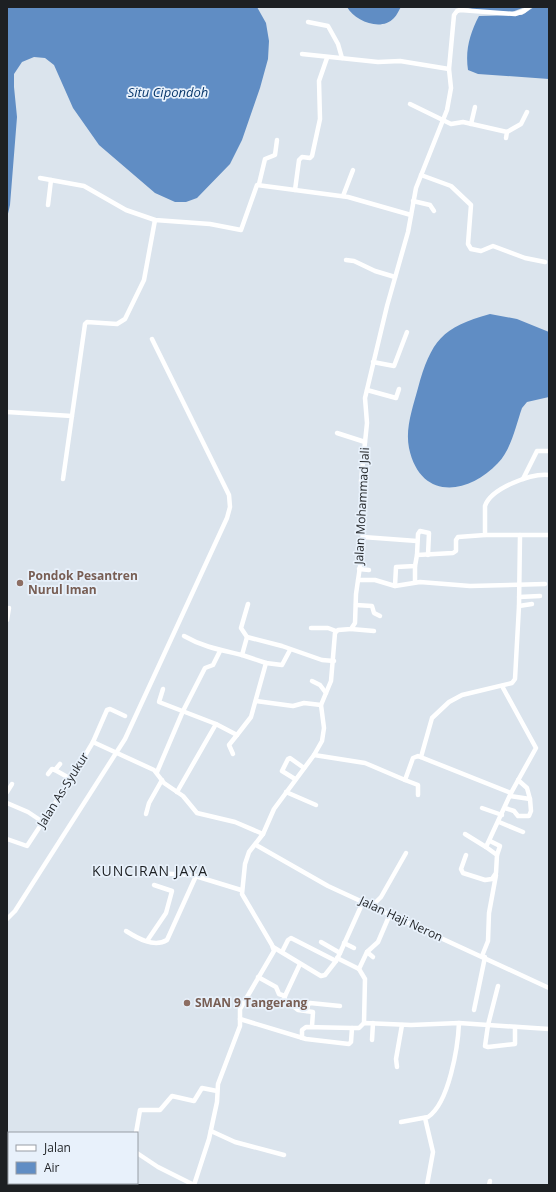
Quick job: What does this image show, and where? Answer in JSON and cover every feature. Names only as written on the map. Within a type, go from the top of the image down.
[{"type":"street","name":"Jalan Mohammad Jali","points":[[351,629],[355,623],[363,537],[361,481],[367,423],[365,402],[367,390],[395,276],[402,255],[413,201],[421,175],[444,121],[451,88],[449,69],[454,13],[460,10],[515,14],[524,11],[529,7]]},
{"type":"street","points":[[308,22],[328,26],[338,44],[342,58]]},
{"type":"street","points":[[302,54],[327,58],[378,62],[400,61],[449,69]]},
{"type":"street","points":[[295,190],[299,160],[302,157],[310,158],[312,156],[320,119],[319,81],[327,58]]},
{"type":"street","points":[[410,104],[451,124],[459,121],[507,132],[521,124],[527,112]]},
{"type":"street","points":[[471,124],[475,107]]},
{"type":"street","points":[[506,138],[507,132]]},
{"type":"street","points":[[40,178],[84,186],[126,210],[155,220],[210,224],[242,230],[255,187],[259,184],[265,159],[274,156],[277,140]]},
{"type":"street","points":[[343,196],[353,170]]},
{"type":"street","points":[[421,175],[451,186],[471,205],[468,244],[471,249],[481,251],[493,246],[525,258],[545,262]]},
{"type":"street","points":[[48,205],[51,180]]},
{"type":"street","points":[[259,184],[343,196],[411,215]]},
{"type":"street","points":[[413,201],[430,205],[434,211]]},
{"type":"street","points":[[64,479],[85,324],[88,322],[117,324],[125,319],[144,280],[155,220]]},
{"type":"street","points":[[346,260],[354,261],[374,271],[395,276]]},
{"type":"street","points":[[373,362],[394,366],[408,332]]},
{"type":"street","points":[[7,919],[14,911],[125,739],[214,547],[227,518],[230,507],[229,495],[152,339]]},
{"type":"street","points":[[367,390],[396,398],[399,389]]},
{"type":"street","points":[[7,412],[72,416]]},
{"type":"street","points":[[338,433],[365,442]]},
{"type":"street","points":[[523,479],[537,451],[549,451]]},
{"type":"street","points":[[485,535],[486,502],[495,494],[523,479],[536,475],[549,475]]},
{"type":"street","points":[[415,582],[417,541],[419,532],[429,532],[428,555]]},
{"type":"street","points":[[417,555],[453,553],[456,551],[456,540],[458,537],[485,535],[549,535]]},
{"type":"street","points":[[421,757],[432,718],[448,702],[462,695],[512,683],[515,679],[519,606],[518,585],[520,535]]},
{"type":"street","points":[[363,537],[417,541]]},
{"type":"street","points":[[395,586],[396,567],[415,566]]},
{"type":"street","points":[[359,569],[369,570]]},
{"type":"street","points":[[358,580],[375,580],[395,586],[415,582],[470,586],[545,584]]},
{"type":"street","points":[[519,597],[540,596]]},
{"type":"street","points":[[248,604],[241,628],[248,637],[282,646],[322,660],[334,660]]},
{"type":"street","points":[[519,606],[532,604]]},
{"type":"street","points":[[356,605],[372,606],[374,613],[380,616]]},
{"type":"street","points":[[7,620],[9,608]]},
{"type":"street","points":[[311,628],[328,628],[336,631],[351,629],[374,632]]},
{"type":"street","points":[[336,631],[331,681],[321,705],[324,735],[314,755],[274,809],[263,834],[246,858],[241,890],[244,899],[273,947],[323,976],[337,960],[364,902]]},
{"type":"street","points":[[184,636],[198,644],[220,651],[242,655],[266,663],[282,665],[290,650]]},
{"type":"street","points":[[242,655],[248,637]]},
{"type":"street","points":[[157,772],[183,712],[205,668],[213,666],[220,651]]},
{"type":"street","points":[[233,754],[229,746],[251,717],[266,663]]},
{"type":"street","points":[[312,681],[320,685],[326,693]]},
{"type":"street","points":[[486,847],[499,822],[510,794],[535,751],[536,745],[502,686]]},
{"type":"street","points":[[163,689],[159,702],[216,724],[238,735]]},
{"type":"street","points":[[256,701],[293,706],[304,703],[321,705]]},
{"type":"street","points":[[93,742],[109,709],[125,716]]},
{"type":"street","points":[[177,792],[216,724]]},
{"type":"street","name":"Jalan As-Syukur","points":[[7,839],[27,846],[71,779],[93,742],[148,766],[157,772],[162,780],[183,796],[197,813],[235,822],[263,834]]},
{"type":"street","points":[[314,755],[364,763],[418,785],[418,795]]},
{"type":"street","points":[[405,780],[413,758],[416,756],[510,794],[530,799]]},
{"type":"street","points":[[295,780],[282,771],[288,759],[304,768]]},
{"type":"street","points":[[55,770],[60,764]]},
{"type":"street","points":[[48,774],[52,768],[71,779]]},
{"type":"street","points":[[146,814],[149,803],[162,780]]},
{"type":"street","points":[[505,808],[514,811],[516,816],[529,816],[531,811],[527,788],[518,780]]},
{"type":"street","points":[[7,792],[12,784]]},
{"type":"street","points":[[286,792],[316,805]]},
{"type":"street","points":[[7,803],[28,812],[43,822]]},
{"type":"street","points":[[482,808],[502,815]]},
{"type":"street","points":[[499,822],[523,832]]},
{"type":"street","points":[[465,834],[497,855]]},
{"type":"street","points":[[474,1010],[483,956],[488,941],[489,913],[496,873],[497,855],[500,846],[490,841]]},
{"type":"street","name":"Jalan Haji Neron","points":[[256,845],[324,884],[483,956],[549,988]]},
{"type":"street","points":[[372,906],[381,897],[406,853]]},
{"type":"street","points":[[466,855],[461,868],[463,873],[489,881],[492,880],[496,873]]},
{"type":"street","points":[[154,873],[196,876],[241,890]]},
{"type":"street","points":[[126,931],[147,941],[163,942],[167,940],[196,876]]},
{"type":"street","points":[[147,941],[166,913],[172,891],[154,886]]},
{"type":"street","points":[[359,969],[367,952],[378,942],[390,914]]},
{"type":"street","points":[[282,952],[288,940],[291,938],[359,969],[365,979],[364,1023],[359,1028],[304,1027],[302,1038]]},
{"type":"street","points":[[321,942],[340,953]]},
{"type":"street","points":[[344,943],[354,948]]},
{"type":"street","points":[[138,1154],[158,1167],[194,1185],[211,1131],[218,1102],[217,1091],[239,1028],[242,1006],[273,954],[273,947]]},
{"type":"street","points":[[367,952],[373,957]]},
{"type":"street","points":[[300,964],[284,999],[297,1010],[313,1012],[312,1026]]},
{"type":"street","points":[[258,977],[276,988],[279,994],[285,996]]},
{"type":"street","points":[[498,986],[484,1044],[488,1047],[516,1044],[515,1027]]},
{"type":"street","points":[[307,1011],[310,1003],[340,1006]]},
{"type":"street","points":[[240,1019],[302,1038],[349,1044],[351,1042],[352,1028]]},
{"type":"street","points":[[364,1023],[402,1025],[459,1023],[549,1029]]},
{"type":"street","points":[[372,1040],[373,1023]]},
{"type":"street","points":[[401,1122],[425,1118],[432,1115],[438,1105],[450,1077],[455,1058],[459,1023]]},
{"type":"street","points":[[397,1067],[396,1059],[402,1025]]},
{"type":"street","points":[[136,1132],[140,1110],[160,1110],[172,1096],[194,1101],[202,1088],[217,1091]]},
{"type":"street","points":[[425,1118],[433,1152],[427,1185]]},
{"type":"street","points":[[211,1131],[235,1142],[284,1155]]},
{"type":"water","name":"Situ Cipondoh","points":[[7,7],[257,7],[266,23],[269,41],[268,59],[260,88],[242,140],[230,164],[197,198],[186,202],[175,202],[155,193],[99,145],[73,108],[54,65],[45,58],[34,57],[22,62],[14,74],[17,117],[10,205],[7,218]]},
{"type":"water","points":[[347,7],[401,7],[395,17],[389,22],[376,24],[369,23],[356,17]]},
{"type":"water","points":[[464,7],[525,7],[512,12],[480,11]]},
{"type":"water","points":[[534,7],[549,7],[549,79],[478,74],[468,70],[467,56],[469,42],[479,16],[522,15]]},
{"type":"water","points":[[490,314],[517,319],[549,332],[549,397],[527,402],[522,408],[513,437],[503,458],[486,474],[473,482],[459,486],[446,487],[434,484],[423,477],[415,465],[408,440],[410,418],[423,372],[428,358],[441,338],[460,324]]},
{"type":"place","name":"Pondok Pesantren Nurul Iman","points":[[20,583]]},
{"type":"place","name":"SMAN 9 Tangerang","points":[[187,1003]]},
{"type":"district","name":"KUNCIRAN JAYA","points":[[150,871]]}]
